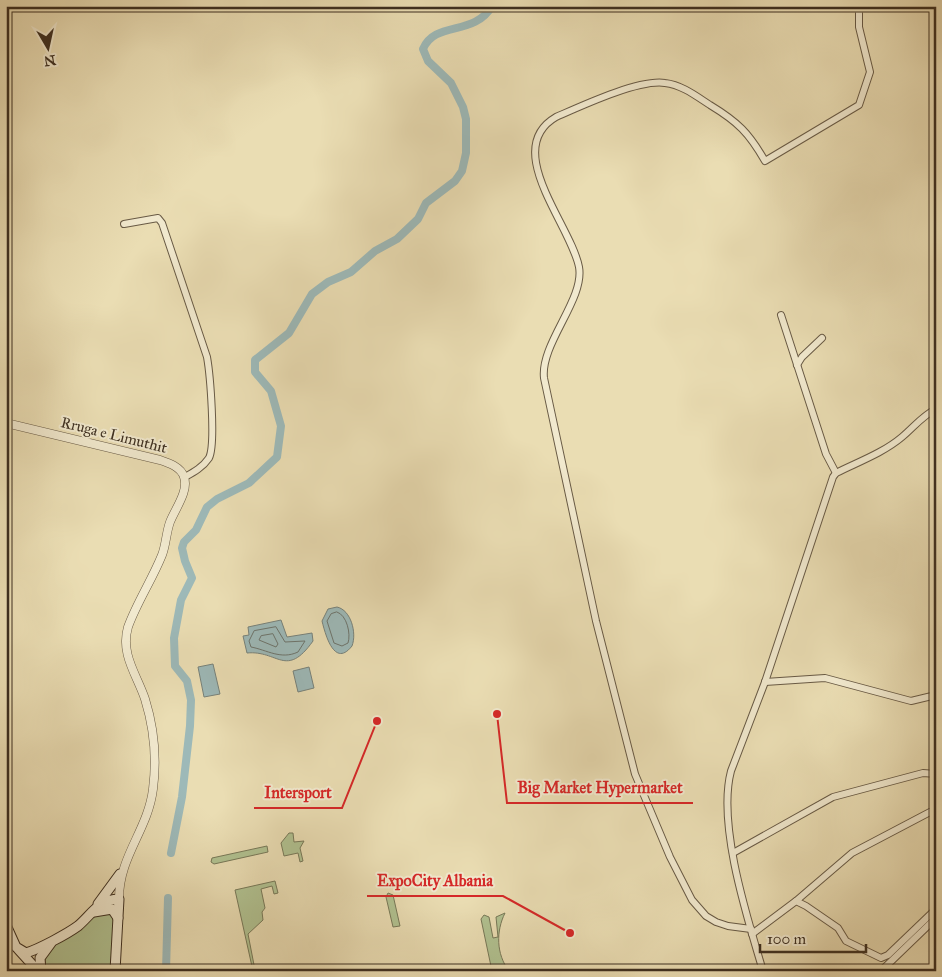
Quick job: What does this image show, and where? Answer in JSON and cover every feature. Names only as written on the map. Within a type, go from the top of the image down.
[{"type":"main road","points":[[86,918],[120,874]]},
{"type":"main road","points":[[96,906],[105,901],[119,899],[115,971]]},
{"type":"main road","points":[[40,971],[40,958],[44,951],[94,912],[106,908],[114,910],[119,919]]},
{"type":"main road","points":[[6,925],[16,947],[28,962],[40,971]]},
{"type":"main road","points":[[16,947],[26,953],[59,938]]},
{"type":"street","points":[[859,9],[859,27],[870,72],[859,105],[765,162],[752,138],[731,118],[688,92],[665,83],[631,88],[556,117],[545,123],[539,130],[535,147],[542,186],[572,246],[580,275],[545,362],[544,378],[596,621],[635,774],[670,857],[692,900],[706,916],[716,922],[751,932],[796,901],[852,853],[930,812]]},
{"type":"street","points":[[119,899],[120,874],[149,811],[155,774],[155,754],[150,717],[140,685],[129,660],[126,639],[134,615],[162,554],[170,522],[185,486],[185,477],[204,464],[212,451],[210,376],[207,357],[162,223],[158,218],[124,224]]},
{"type":"street","points":[[936,230],[934,238],[936,257]]},
{"type":"street","points":[[781,314],[826,454],[836,473]]},
{"type":"street","points":[[797,365],[802,357],[822,338]]},
{"type":"street","points":[[763,971],[751,932],[733,853],[727,821],[727,785],[765,682],[797,580],[836,473],[884,449],[902,437],[922,417],[936,409]]},
{"type":"street","name":"Rruga e Limuthit","points":[[6,423],[160,460],[179,469],[185,477]]},
{"type":"street","points":[[765,682],[825,678],[911,701],[936,694]]},
{"type":"street","points":[[733,853],[834,797],[923,773],[936,774]]},
{"type":"street","points":[[796,901],[834,925],[846,940],[881,958],[888,955],[936,909]]},
{"type":"street","points":[[881,971],[936,918]]},
{"type":"green space","points":[[289,833],[293,833],[294,842],[304,841],[300,848],[303,861],[300,862],[298,853],[284,856],[281,843]]},
{"type":"green space","points":[[267,846],[268,852],[214,864],[211,862],[212,858]]},
{"type":"green space","points":[[275,881],[278,893],[274,894],[272,886],[261,889],[265,908],[262,912],[263,920],[248,934],[255,970],[253,971],[235,890]]},
{"type":"green space","points":[[388,893],[393,895],[400,926],[393,927],[386,897]]},
{"type":"green space","points":[[110,913],[115,920],[110,971],[45,969],[45,960],[50,949],[73,934],[97,914]]},
{"type":"green space","points":[[505,913],[500,927],[499,942],[502,957],[509,971],[492,971],[481,919],[484,915],[489,917],[493,938],[498,937],[496,917]]},
{"type":"water","points":[[337,607],[342,609],[349,617],[354,635],[352,646],[346,652],[340,653],[331,647],[322,621],[328,609]]},
{"type":"water","points":[[281,620],[287,637],[312,633],[313,641],[304,652],[288,661],[258,653],[247,653],[243,636],[249,635],[248,627]]},
{"type":"water","points":[[213,664],[220,694],[204,697],[198,667]]},
{"type":"water","points":[[309,667],[314,688],[298,692],[293,671]]},
{"type":"waterway","points":[[171,853],[182,797],[190,726],[191,700],[187,681],[175,666],[174,638],[181,600],[192,578],[182,548],[184,542],[196,530],[207,507],[217,499],[249,483],[277,457],[281,426],[271,391],[255,372],[255,360],[289,333],[312,294],[328,282],[351,272],[375,251],[397,239],[418,219],[426,203],[455,181],[462,171],[466,153],[466,119],[463,107],[451,83],[428,61],[423,49],[436,34],[475,22],[484,16],[492,6]]},
{"type":"waterway","points":[[166,971],[168,898]]},
{"type":"place","name":"Big Market Hypermarket","points":[[497,714]]},
{"type":"place","name":"Intersport","points":[[377,721]]},
{"type":"place","name":"ExpoCity Albania","points":[[570,933]]}]
